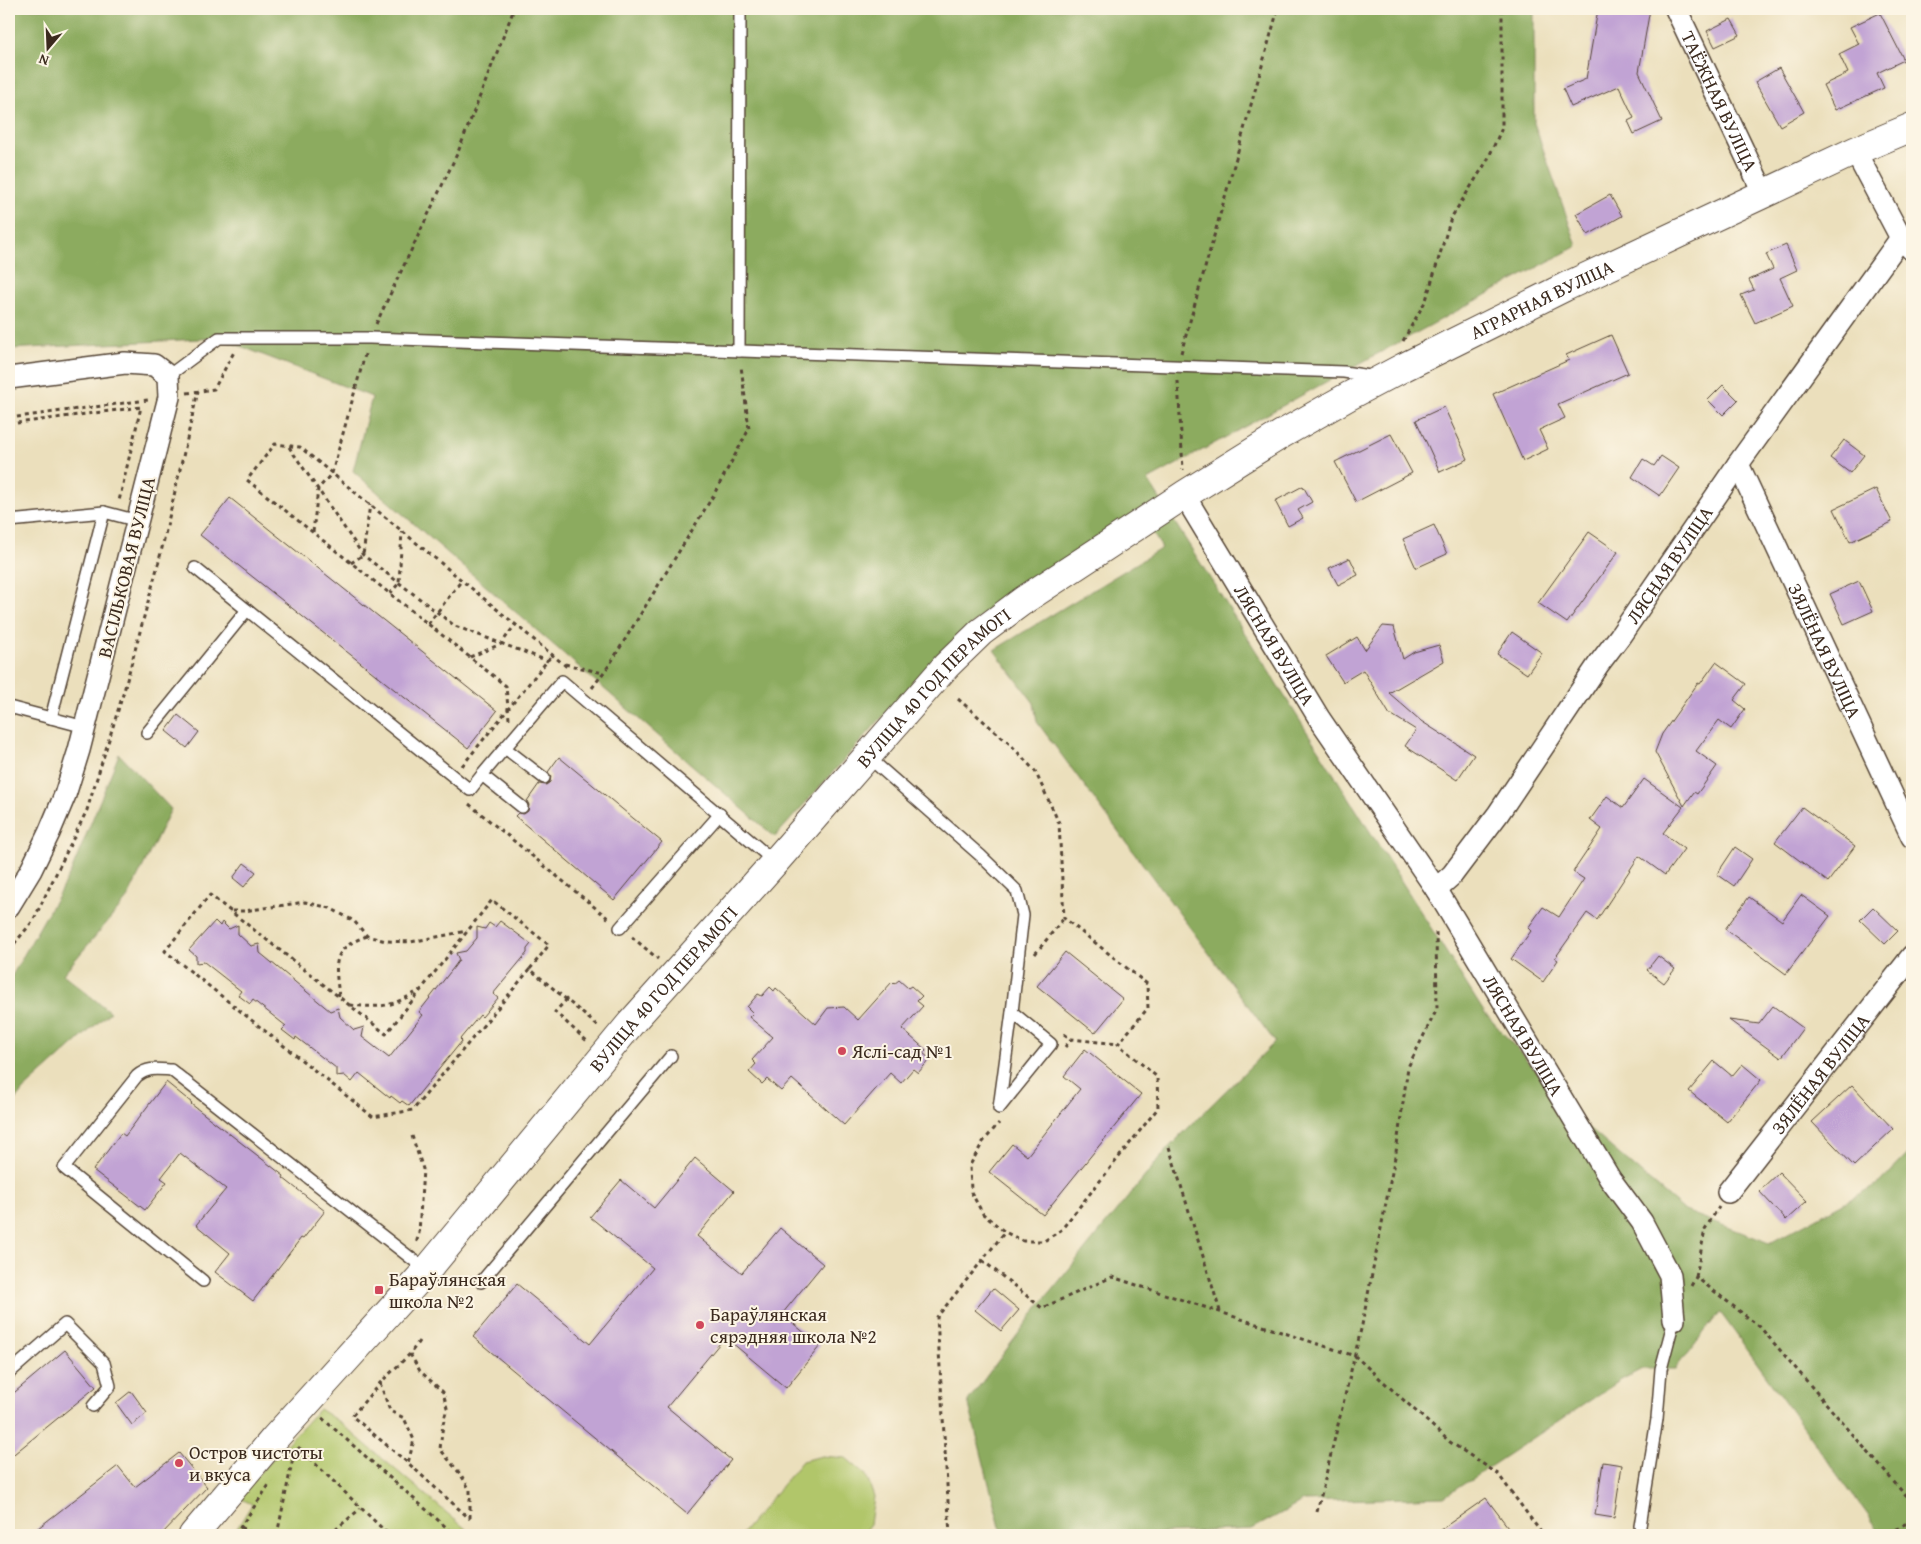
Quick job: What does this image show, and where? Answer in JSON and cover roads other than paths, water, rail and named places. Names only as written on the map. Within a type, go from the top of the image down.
[{"type":"street","name":"ТАЁЖНАЯ ВУЛІЦА","points":[[1676,9],[1764,194]]},
{"type":"street","name":"АГРАРНАЯ ВУЛІЦА","points":[[1184,495],[1282,434],[1382,378],[1565,288],[1764,194],[1912,127]]},
{"type":"street","points":[[1855,152],[1906,244]]},
{"type":"street","name":"ЛЯСНАЯ ВУЛІЦА","points":[[1436,890],[1452,875],[1498,814],[1598,665],[1738,464],[1906,244]]},
{"type":"street","points":[[9,378],[125,363],[154,366],[168,376]]},
{"type":"street","name":"ВАСІЛЬКОВАЯ ВУЛІЦА","points":[[9,906],[31,870],[65,795],[85,727],[169,397],[168,376]]},
{"type":"street","name":"ЗЯЛЁНАЯ ВУЛІЦА","points":[[1738,464],[1912,837]]},
{"type":"street","name":"ЛЯСНАЯ ВУЛІЦА","points":[[1184,495],[1319,718],[1436,890],[1610,1179],[1642,1222],[1670,1275],[1674,1320]]},
{"type":"street","name":"ВУЛІЦА 40 ГОД ПЕРАМОГІ","points":[[192,1535],[274,1439],[428,1268],[632,1023],[946,666],[981,632],[1056,579],[1184,495]]},
{"type":"street","name":"ЗЯЛЁНАЯ ВУЛІЦА","points":[[1728,1192],[1912,956]]},
{"type":"lane","points":[[739,350],[740,9]]},
{"type":"lane","points":[[168,376],[219,338],[370,338],[1344,372],[1382,378]]},
{"type":"lane","points":[[9,522],[104,512],[138,521]]},
{"type":"lane","points":[[51,718],[104,512]]},
{"type":"lane","points":[[195,568],[470,790],[562,681],[775,862]]},
{"type":"lane","points":[[147,733],[247,610]]},
{"type":"lane","points":[[9,707],[85,727]]},
{"type":"lane","points":[[505,748],[544,778]]},
{"type":"lane","points":[[867,756],[981,856],[1017,891],[1023,915],[999,1108],[1051,1044],[1012,1012]]},
{"type":"lane","points":[[482,775],[522,807]]},
{"type":"lane","points":[[620,928],[720,814]]},
{"type":"lane","points":[[481,1282],[670,1056]]},
{"type":"lane","points":[[203,1281],[64,1168],[136,1076],[152,1068],[171,1070],[412,1260],[428,1268]]},
{"type":"lane","points":[[1640,1526],[1657,1419],[1661,1369],[1674,1320]]},
{"type":"lane","points":[[9,1373],[66,1324],[104,1363],[110,1386],[93,1406]]},
{"type":"place","name":"Яслі-сад №1","points":[[842,1051]]},
{"type":"place","name":"Бараўлянская школа №2","points":[[379,1290]]},
{"type":"place","name":"Бараўлянская сярэдняя школа №2","points":[[700,1325]]},
{"type":"place","name":"Остров чистоты и вкуса","points":[[179,1463]]}]
